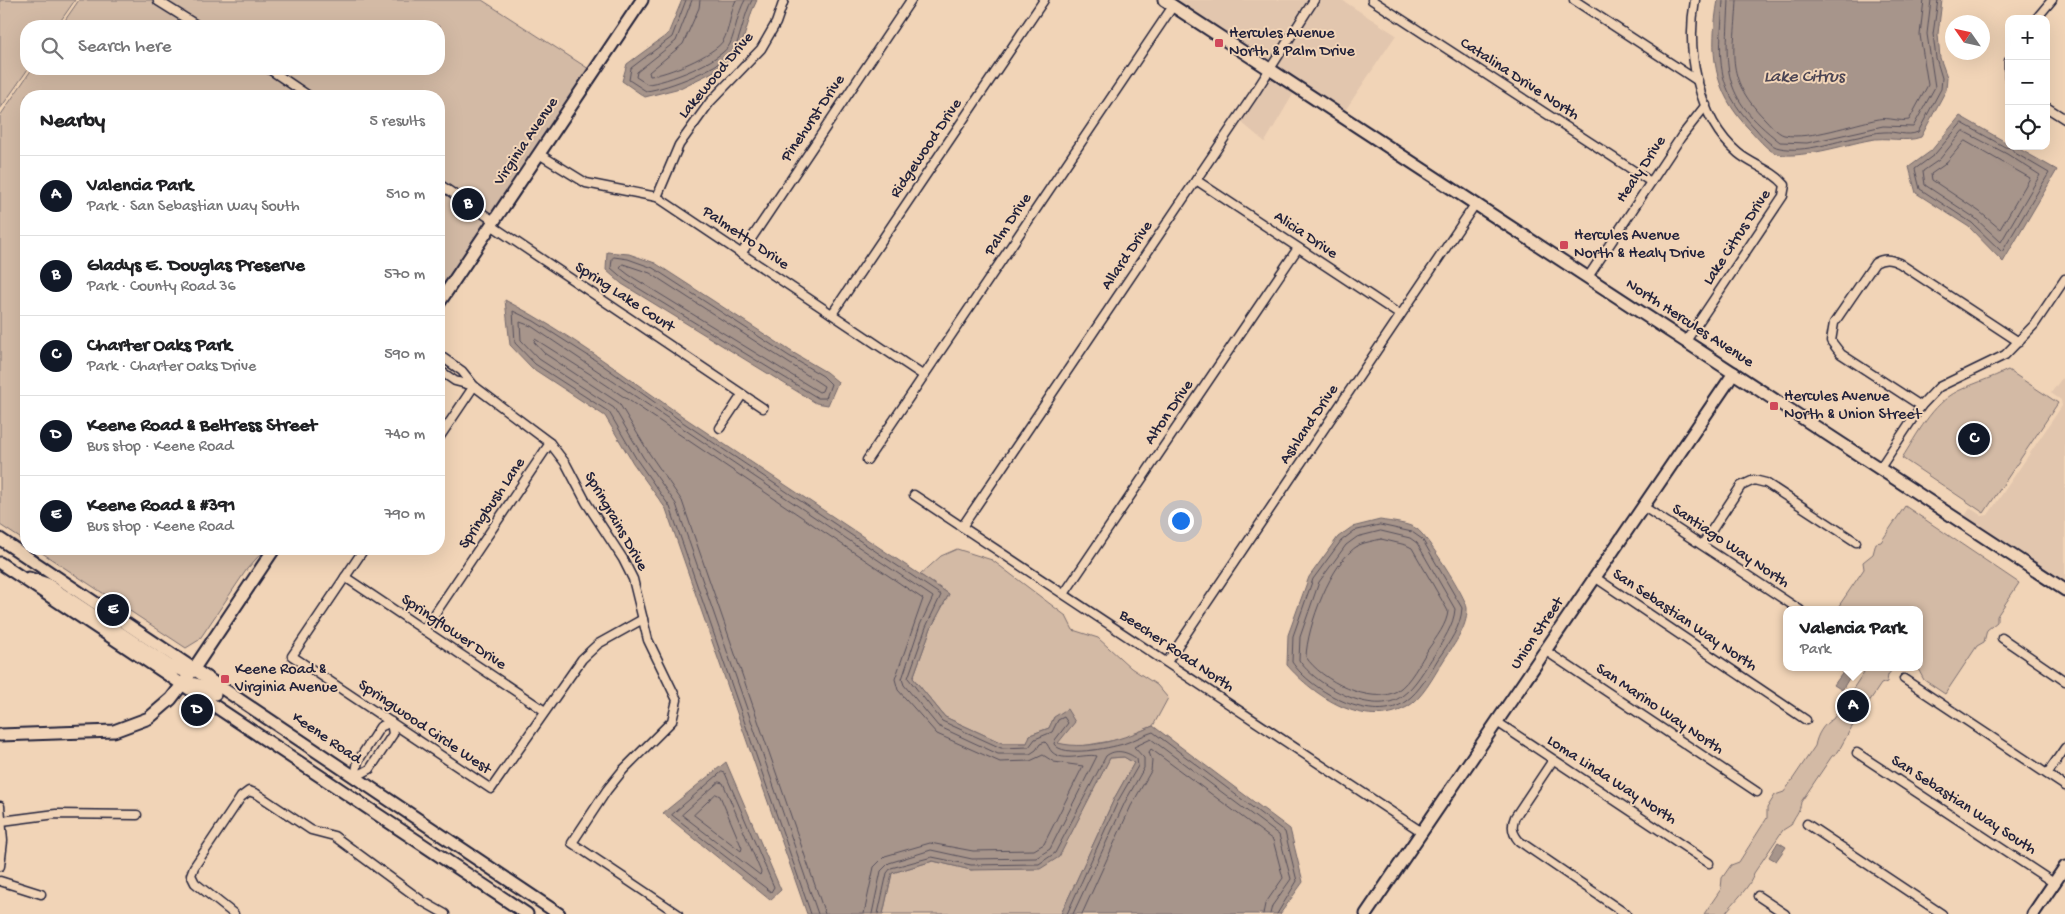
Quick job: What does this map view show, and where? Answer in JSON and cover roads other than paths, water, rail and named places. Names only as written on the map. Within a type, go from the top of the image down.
[{"type":"street","name":"Virginia Avenue","points":[[445,294],[642,0]]},
{"type":"street","name":"Lakewood Drive","points":[[657,196],[679,145],[710,102],[761,48],[776,23],[784,0]]},
{"type":"street","name":"Pinehurst Drive","points":[[741,254],[911,0]]},
{"type":"street","name":"Ridgewood Drive","points":[[832,314],[1044,0]]},
{"type":"street","name":"Allard Drive","points":[[962,527],[1196,180],[1314,0]]},
{"type":"street","name":"Catalina Drive North","points":[[1372,0],[1651,182]]},
{"type":"street","points":[[1574,0],[1698,81]]},
{"type":"street","name":"Lake Citrus Drive","points":[[1686,341],[1785,190],[1785,184],[1776,176],[1745,159],[1732,147],[1720,132],[1706,105],[1698,81],[1692,34],[1695,0]]},
{"type":"street","points":[[2039,15],[2052,0]]},
{"type":"street","points":[[158,1],[188,20]]},
{"type":"street","name":"North Hercules Avenue","points":[[1169,3],[2065,590]]},
{"type":"street","name":"Palm Drive","points":[[867,460],[1169,3]]},
{"type":"street","points":[[278,75],[300,90]]},
{"type":"street","name":"Healy Drive","points":[[1588,277],[1694,118],[1706,105]]},
{"type":"street","points":[[2050,110],[2065,119]]},
{"type":"street","name":"Palmetto Drive","points":[[538,154],[586,183],[657,196],[924,376]]},
{"type":"street","name":"Alicia Drive","points":[[1196,180],[1400,315]]},
{"type":"street","name":"Spring Lake Court","points":[[445,188],[763,408]]},
{"type":"street","name":"Ashland Drive","points":[[1166,662],[1476,203]]},
{"type":"street","name":"Alton Drive","points":[[1064,594],[1298,248]]},
{"type":"street","points":[[1921,406],[1841,354],[1831,341],[1834,323],[1870,268],[1882,260],[1891,259],[1899,263],[2019,342]]},
{"type":"street","points":[[1880,468],[1921,406],[1939,387],[1990,364],[2005,355],[2034,325],[2065,279]]},
{"type":"street","name":"Springrains Drive","points":[[445,359],[462,371],[474,386],[550,443],[566,464],[586,502],[624,559],[633,579],[648,640],[674,689],[678,700],[677,710],[672,721],[623,770],[607,790],[572,843],[678,914]]},
{"type":"street","name":"Union Street","points":[[1366,914],[1734,373]]},
{"type":"street","name":"Springrains Drive","points":[[445,374],[455,381],[474,386]]},
{"type":"street","points":[[445,429],[474,386]]},
{"type":"street","points":[[720,428],[742,395]]},
{"type":"street","name":"Springbush Lane","points":[[424,630],[550,443]]},
{"type":"street","points":[[1702,545],[1741,486],[1754,480],[1766,484],[1856,542]]},
{"type":"street","name":"Beecher Road North","points":[[914,495],[1422,832]]},
{"type":"street","name":"Santiago Way North","points":[[1644,507],[1794,606]]},
{"type":"street","name":"Keene Road","points":[[0,539],[20,553]]},
{"type":"street","name":"Keene Road","points":[[24,555],[559,914]]},
{"type":"street","points":[[0,735],[38,732],[98,733],[127,728],[149,718],[160,710],[193,670],[270,555]]},
{"type":"street","points":[[345,577],[360,555]]},
{"type":"street","name":"Keene Road","points":[[0,563],[527,914]]},
{"type":"street","points":[[14,573],[47,584],[170,666],[184,671],[193,670]]},
{"type":"street","name":"Springflower Drive","points":[[345,577],[545,712]]},
{"type":"street","name":"Springwood Circle West","points":[[345,577],[292,656],[491,789],[545,712]]},
{"type":"street","name":"San Sebastian Way North","points":[[1596,578],[1806,720]]},
{"type":"street","points":[[545,712],[582,659],[598,644],[643,618]]},
{"type":"street","points":[[2002,638],[2065,681]]},
{"type":"street","name":"San Marino Way North","points":[[1546,651],[1757,792]]},
{"type":"street","points":[[1904,679],[2065,786]]},
{"type":"street","points":[[182,684],[191,682],[205,687],[287,742],[320,754]]},
{"type":"street","points":[[391,722],[393,734],[370,769],[354,777],[358,761],[380,726],[391,722]]},
{"type":"street","name":"Loma Linda Way North","points":[[1497,722],[1710,863]]},
{"type":"street","points":[[2047,774],[2065,748]]},
{"type":"street","name":"San Sebastian Way South","points":[[1857,753],[2054,883]]},
{"type":"street","points":[[1553,760],[1515,817],[1512,830],[1514,835],[1519,841],[1626,914]]},
{"type":"street","points":[[234,914],[195,883],[191,875],[194,867],[241,796],[249,791],[257,794],[312,830],[334,836],[422,900],[445,914]]},
{"type":"street","points":[[0,806],[2,821],[0,866]]},
{"type":"street","points":[[2,821],[56,814],[137,815]]},
{"type":"street","points":[[1807,824],[1942,914]]},
{"type":"street","points":[[2033,914],[2065,867]]},
{"type":"street","points":[[0,881],[41,894]]},
{"type":"street","points":[[1758,896],[1785,914]]},
{"type":"water","points":[[682,0],[757,0],[739,53],[715,71],[680,88],[645,97],[622,81],[627,64],[668,34]]},
{"type":"water","name":"Lake Citrus","points":[[1718,0],[1942,0],[1938,34],[1940,58],[1947,77],[1946,90],[1921,137],[1915,139],[1876,139],[1795,155],[1775,153],[1762,143],[1737,115],[1721,85],[1716,70],[1714,54],[1715,19]]},
{"type":"water","points":[[1960,116],[2005,142],[2005,150],[2021,150],[2057,170],[2003,262],[1969,227],[1916,193],[1909,167],[1931,151]]},
{"type":"water","points":[[607,252],[629,254],[655,263],[826,372],[838,382],[828,405],[816,403],[622,284],[606,270]]},
{"type":"water","points":[[505,300],[575,341],[685,418],[949,594],[931,628],[913,678],[945,717],[1002,743],[1027,743],[1030,735],[1049,728],[1054,717],[1067,709],[1075,722],[1058,743],[1082,745],[1107,742],[1153,726],[1290,829],[1303,882],[1280,914],[1061,914],[1115,797],[1134,763],[1124,757],[1110,758],[1059,857],[1040,869],[971,870],[933,861],[892,873],[883,914],[807,914],[666,509],[633,463],[605,416],[532,368],[510,345]]},
{"type":"water","points":[[1380,520],[1409,525],[1422,534],[1453,580],[1465,602],[1467,615],[1459,637],[1418,699],[1407,707],[1391,713],[1374,714],[1357,712],[1325,698],[1298,677],[1287,665],[1288,635],[1309,577],[1338,537],[1352,527]]},
{"type":"water","points":[[1844,671],[1851,675],[1842,690],[1834,685]]},
{"type":"water","points":[[726,762],[781,890],[770,900],[663,813]]},
{"type":"water","points":[[1778,842],[1786,847],[1776,861],[1769,857]]},
{"type":"place","name":"Hercules Avenue North & Palm Drive","points":[[1219,43]]},
{"type":"place","name":"Gladys E. Douglas Preserve","points":[[468,204]]},
{"type":"place","name":"Hercules Avenue North & Healy Drive","points":[[1564,245]]},
{"type":"place","name":"Hercules Avenue North & Union Street","points":[[1774,406]]},
{"type":"place","name":"Charter Oaks Park","points":[[1974,439]]},
{"type":"place","name":"Keene Road & #391","points":[[113,610]]},
{"type":"place","name":"Keene Road & Virginia Avenue","points":[[225,679]]},
{"type":"place","name":"Valencia Park","points":[[1853,706]]},
{"type":"place","name":"Keene Road & Beltress Street","points":[[197,710]]}]
